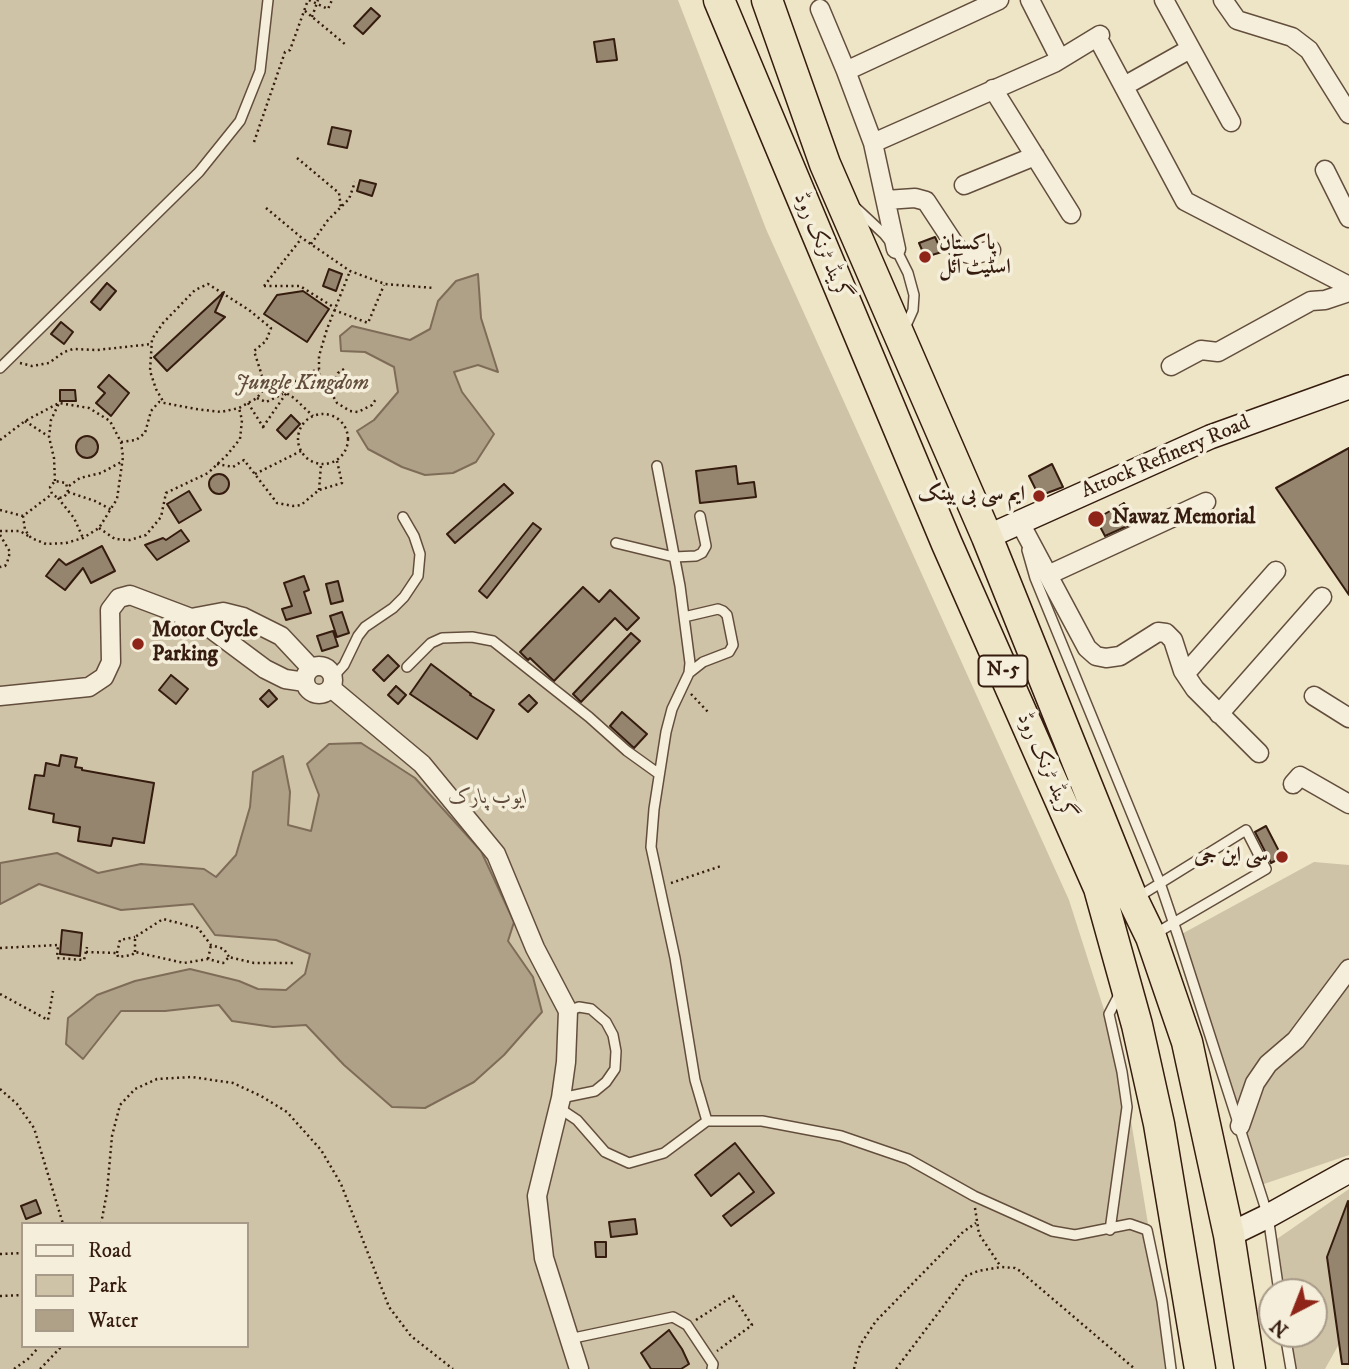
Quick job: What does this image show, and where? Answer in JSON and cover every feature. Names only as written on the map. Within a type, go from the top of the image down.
[{"type":"highway","name":"گرینڈ ٹرنک روڈ","points":[[719,0],[941,531],[1099,888],[1137,1025],[1159,1124],[1200,1369]]},
{"type":"highway","name":"گرینڈ ٹرنک روڈ","points":[[767,0],[825,164],[987,537],[1133,900],[1162,930],[1228,1235],[1250,1369]]},
{"type":"street","points":[[846,71],[999,0]]},
{"type":"street","points":[[1030,0],[1060,59]]},
{"type":"street","points":[[1164,0],[1231,122]]},
{"type":"street","points":[[1223,0],[1237,20],[1292,37],[1309,50],[1349,114]]},
{"type":"street","points":[[820,9],[873,142],[896,249]]},
{"type":"street","points":[[873,142],[1101,40],[1185,201],[1349,286]]},
{"type":"street","points":[[1126,85],[1190,49]]},
{"type":"street","points":[[993,89],[1071,214]]},
{"type":"street","points":[[964,185],[1035,156]]},
{"type":"street","points":[[1325,170],[1349,218]]},
{"type":"street","points":[[886,200],[915,198],[926,201],[959,251],[972,255],[991,250]]},
{"type":"street","points":[[1171,366],[1201,350],[1218,352],[1311,301],[1325,300],[1349,292]]},
{"type":"street","name":"Attock Refinery Road","points":[[987,537],[1210,437],[1349,387]]},
{"type":"street","points":[[1048,575],[1206,502]]},
{"type":"street","points":[[1019,522],[1087,648],[1096,656],[1120,656],[1158,632],[1166,633],[1174,640],[1185,674],[1195,690],[1259,753]]},
{"type":"street","points":[[1185,674],[1276,571]]},
{"type":"street","points":[[0,696],[89,687],[104,677],[111,662],[110,610],[119,598],[130,595],[210,628],[265,669],[285,679],[308,675]]},
{"type":"street","points":[[1219,714],[1322,597]]},
{"type":"street","points":[[191,618],[223,612],[243,617],[281,636],[308,675],[311,692],[321,694],[332,683],[422,764],[496,855],[535,948],[568,1011],[566,1062],[560,1103],[537,1196],[544,1258],[579,1369]]},
{"type":"street","points":[[1314,696],[1349,718]]},
{"type":"street","points":[[1293,784],[1300,776],[1349,804]]},
{"type":"street","points":[[1240,1126],[1255,1083],[1268,1064],[1297,1040],[1349,969]]},
{"type":"street","points":[[1228,1235],[1349,1171]]},
{"type":"lane","points":[[0,368],[198,172],[240,121],[260,71],[268,0]]},
{"type":"lane","points":[[837,192],[870,220],[896,249],[908,273],[914,295],[913,310],[901,338]]},
{"type":"lane","points":[[657,466],[684,617],[690,673]]},
{"type":"lane","points":[[616,543],[674,557],[696,556],[702,553],[706,546],[700,516]]},
{"type":"lane","points":[[332,683],[365,627],[399,603],[418,576],[420,554],[403,517]]},
{"type":"lane","points":[[1019,522],[1035,578],[1160,883],[1162,930],[1240,1126],[1268,1216],[1277,1278]]},
{"type":"lane","points":[[684,617],[718,609],[723,611],[727,615],[733,645],[729,652],[703,662],[690,673],[672,709],[659,774],[651,847],[661,886],[695,1080],[708,1121]]},
{"type":"lane","points":[[407,667],[431,643],[442,638],[472,637],[493,641],[659,774]]},
{"type":"lane","points":[[1133,900],[1246,830],[1266,869],[1162,930]]},
{"type":"lane","points":[[1110,1230],[1127,1107],[1109,1014],[1125,984]]},
{"type":"lane","points":[[568,1011],[579,1007],[591,1009],[606,1022],[613,1035],[615,1069],[606,1083],[595,1091],[560,1103],[605,1152],[629,1163],[664,1153],[708,1121],[762,1121],[841,1136],[908,1159],[974,1196],[1052,1231],[1075,1235],[1130,1224],[1147,1230],[1162,1301],[1171,1369]]},
{"type":"lane","points":[[569,1339],[673,1317],[687,1325],[713,1364],[712,1369]]},
{"type":"lane","points":[[1287,1348],[1291,1369]]},
{"type":"path","points":[[254,142],[285,52],[290,50],[309,0],[317,1],[328,9],[332,0]]},
{"type":"path","points":[[312,17],[317,1]]},
{"type":"path","points":[[304,10],[346,45]]},
{"type":"path","points":[[297,158],[339,193],[341,208]]},
{"type":"path","points":[[311,244],[328,220],[349,200],[355,182]]},
{"type":"path","points":[[266,208],[302,238],[350,271],[385,284],[434,288]]},
{"type":"path","points":[[302,238],[264,286],[300,286],[335,309],[368,323],[385,284]]},
{"type":"path","points":[[332,385],[321,377],[319,356],[350,271]]},
{"type":"path","points":[[121,442],[136,440],[145,433],[151,411],[159,402],[220,412],[239,408],[257,397],[263,390],[263,379],[254,351],[266,341],[271,328],[249,310],[208,284],[195,290],[180,303],[152,340],[150,371],[164,402]]},
{"type":"path","points":[[10,359],[32,366],[49,363],[73,349],[97,351],[152,344]]},
{"type":"path","points":[[344,369],[338,373],[332,385],[337,403],[350,411],[365,410],[376,399]]},
{"type":"path","points":[[248,403],[264,429],[286,392],[301,376],[319,370]]},
{"type":"path","points":[[263,379],[286,392],[313,416]]},
{"type":"path","points":[[257,397],[266,402],[286,392]]},
{"type":"path","points":[[59,403],[51,420],[49,437],[54,458],[55,481],[50,487],[52,494],[74,518],[83,538]]},
{"type":"path","points":[[0,440],[25,421],[59,403],[89,408],[110,421],[121,442],[122,461],[117,499],[99,528],[83,538],[66,543],[46,544],[20,531],[0,533],[10,552],[7,563],[0,567]]},
{"type":"path","points":[[99,528],[115,539],[130,540],[146,535],[161,517],[166,493],[208,473],[240,439],[242,420],[239,408]]},
{"type":"path","points":[[321,414],[337,419],[347,432],[347,448],[337,460],[321,464],[306,458],[301,451],[301,427],[313,416],[321,414]]},
{"type":"path","points":[[25,421],[49,437]]},
{"type":"path","points":[[255,474],[301,451]]},
{"type":"path","points":[[218,464],[233,467],[244,460],[270,497],[283,506],[301,505],[319,490],[342,483],[337,460]]},
{"type":"path","points":[[68,486],[80,478],[101,473],[122,461]]},
{"type":"path","points":[[319,490],[321,464]]},
{"type":"path","points":[[55,481],[62,481],[68,486]]},
{"type":"path","points":[[58,498],[64,497],[68,486]]},
{"type":"path","points":[[68,492],[112,510]]},
{"type":"path","points":[[23,516],[52,494]]},
{"type":"path","points":[[0,510],[23,516]]},
{"type":"path","points":[[23,516],[25,530],[31,538]]},
{"type":"path","points":[[682,690],[698,700],[708,712]]},
{"type":"path","points":[[661,886],[721,866]]},
{"type":"path","points":[[229,957],[223,962],[208,959],[184,963],[135,952],[117,957],[117,953],[120,940],[135,937],[163,919],[198,928],[211,945],[224,949],[229,957],[254,963],[294,963]]},
{"type":"path","points":[[135,937],[135,952]]},
{"type":"path","points":[[0,948],[58,945],[57,958],[84,960],[86,950],[117,953]]},
{"type":"path","points":[[208,959],[211,945]]},
{"type":"path","points":[[0,994],[48,1020],[53,991]]},
{"type":"path","points":[[101,1222],[112,1136],[120,1105],[127,1097],[135,1089],[157,1079],[191,1077],[233,1083],[287,1112],[321,1150],[341,1184],[389,1307],[411,1336],[453,1369]]},
{"type":"path","points":[[0,1089],[17,1104],[34,1128],[63,1222]]},
{"type":"path","points":[[974,1196],[976,1223],[984,1242],[1001,1267]]},
{"type":"path","points":[[854,1369],[860,1345],[876,1321],[963,1232],[976,1223]]},
{"type":"path","points":[[0,1254],[21,1253]]},
{"type":"path","points":[[896,1369],[966,1276],[978,1270],[1001,1267],[1020,1271],[1135,1369]]},
{"type":"path","points":[[0,1296],[21,1295]]},
{"type":"path","points":[[687,1325],[733,1296],[752,1325],[709,1358]]},
{"type":"path","points":[[13,1369],[38,1348]]},
{"type":"path","points":[[40,1369],[60,1348]]},
{"type":"green space","name":"ایوب پارک","points":[[0,0],[678,0],[766,229],[1069,900],[1122,1066],[1150,1236],[1165,1369],[0,1369]]},
{"type":"green space","points":[[1314,862],[1349,865],[1349,1155],[1261,1185],[1178,936]]},
{"type":"green space","points":[[1349,1189],[1349,1213],[1342,1217],[1327,1257],[1339,1344],[1325,1369],[1292,1369],[1289,1348],[1328,1348],[1328,1278],[1279,1278],[1274,1241]]},
{"type":"water","points":[[478,274],[481,318],[498,372],[478,365],[454,372],[462,392],[494,434],[476,462],[453,473],[425,475],[402,467],[368,449],[357,431],[374,420],[398,392],[394,367],[365,352],[341,351],[340,336],[352,326],[410,340],[430,329],[438,301],[456,281]]},
{"type":"water","points":[[361,743],[415,778],[481,851],[514,922],[508,941],[533,977],[542,1012],[504,1055],[474,1082],[425,1108],[392,1107],[344,1065],[306,1025],[273,1027],[232,1021],[219,1005],[165,1011],[121,1011],[83,1059],[66,1044],[68,1018],[97,995],[135,981],[190,969],[239,981],[258,989],[286,990],[305,974],[310,954],[276,940],[215,935],[193,904],[121,910],[39,884],[0,904],[0,863],[57,853],[98,873],[141,864],[204,869],[216,877],[236,855],[250,807],[253,772],[283,756],[290,792],[288,825],[311,831],[319,795],[307,764],[329,744]]},
{"type":"building","points":[[371,8],[380,16],[363,34],[354,26]]},
{"type":"building","points":[[614,39],[617,60],[597,62],[594,42]]},
{"type":"building","points":[[332,127],[351,131],[347,148],[328,144]]},
{"type":"building","points":[[360,180],[376,184],[372,196],[357,191]]},
{"type":"building","points":[[935,237],[942,252],[925,257],[919,243]]},
{"type":"building","points":[[329,269],[342,274],[336,291],[323,286]]},
{"type":"building","points":[[107,283],[116,291],[100,310],[91,302]]},
{"type":"building","points":[[303,291],[329,309],[307,342],[264,314],[277,295]]},
{"type":"building","points":[[224,292],[215,312],[225,317],[167,371],[154,357]]},
{"type":"building","points":[[61,322],[73,332],[64,344],[51,334]]},
{"type":"building","points":[[109,375],[129,393],[111,416],[96,403],[105,393],[98,387]]},
{"type":"building","points":[[60,390],[75,390],[76,401],[60,401]]},
{"type":"building","points":[[291,415],[300,424],[286,439],[277,430]]},
{"type":"building","points":[[87,436],[95,439],[98,447],[95,455],[87,458],[79,455],[76,447],[79,439]]},
{"type":"building","points":[[1349,448],[1349,595],[1276,488]]},
{"type":"building","points":[[1052,464],[1063,487],[1039,496],[1029,476]]},
{"type":"building","points":[[736,466],[738,484],[754,482],[756,497],[700,503],[696,471]]},
{"type":"building","points":[[219,474],[226,477],[229,484],[226,491],[219,494],[212,491],[209,484],[212,477]]},
{"type":"building","points":[[504,484],[513,493],[455,543],[447,534]]},
{"type":"building","points":[[189,491],[201,510],[179,523],[167,504]]},
{"type":"building","points":[[1124,503],[1134,523],[1105,536],[1096,519]]},
{"type":"building","points":[[533,523],[541,529],[487,598],[479,591]]},
{"type":"building","points":[[181,530],[189,541],[157,560],[145,545],[163,538],[166,540]]},
{"type":"building","points":[[102,546],[115,571],[91,583],[83,568],[65,590],[46,576],[59,559],[66,565]]},
{"type":"building","points":[[304,576],[309,590],[304,592],[311,613],[286,620],[282,609],[292,606],[284,583]]},
{"type":"building","points":[[338,581],[343,601],[331,604],[326,584]]},
{"type":"building","points":[[583,587],[599,602],[610,590],[639,618],[627,630],[615,618],[554,681],[520,652]]},
{"type":"building","points":[[342,612],[349,633],[337,637],[330,616]]},
{"type":"building","points":[[333,631],[338,646],[322,651],[317,636]]},
{"type":"building","points":[[631,633],[640,641],[581,702],[573,694]]},
{"type":"building","points":[[388,655],[399,666],[384,681],[373,670]]},
{"type":"building","points":[[431,664],[494,710],[477,739],[410,694]]},
{"type":"building","points":[[171,675],[188,689],[176,704],[159,690]]},
{"type":"building","points":[[396,686],[406,695],[398,704],[388,695]]},
{"type":"building","points":[[269,690],[277,699],[268,707],[260,699]]},
{"type":"building","points":[[529,695],[537,703],[528,712],[519,704]]},
{"type":"building","points":[[622,712],[647,734],[634,748],[610,726]]},
{"type":"building","points":[[61,755],[77,758],[75,767],[82,770],[154,783],[144,843],[113,838],[111,846],[78,841],[80,827],[53,822],[54,814],[29,809],[35,775],[44,776],[46,763],[59,766]]},
{"type":"building","points":[[1266,826],[1282,857],[1271,863],[1255,832]]},
{"type":"building","points":[[62,930],[82,933],[80,956],[60,954]]},
{"type":"building","points":[[735,1143],[774,1193],[731,1226],[723,1216],[754,1192],[739,1173],[711,1196],[695,1175]]},
{"type":"building","points":[[36,1200],[41,1213],[26,1219],[21,1206]]},
{"type":"building","points":[[1348,1201],[1349,1364],[1342,1364],[1327,1257]]},
{"type":"building","points":[[635,1219],[637,1234],[611,1237],[609,1222]]},
{"type":"building","points":[[595,1242],[606,1242],[606,1257],[596,1257]]},
{"type":"building","points":[[669,1330],[689,1364],[681,1369],[651,1369],[641,1353]]},
{"type":"place","name":"پاکستان اسٹیٹ آئل","points":[[925,257]]},
{"type":"place","name":"ایم سی بی بینک","points":[[1039,496]]},
{"type":"place","name":"Nawaz Memorial","points":[[1096,519]]},
{"type":"place","name":"Motor Cycle Parking","points":[[138,644]]},
{"type":"place","name":"سی این جی","points":[[1282,857]]},
{"type":"park label","name":"Jungle Kingdom","points":[[302,385]]}]
